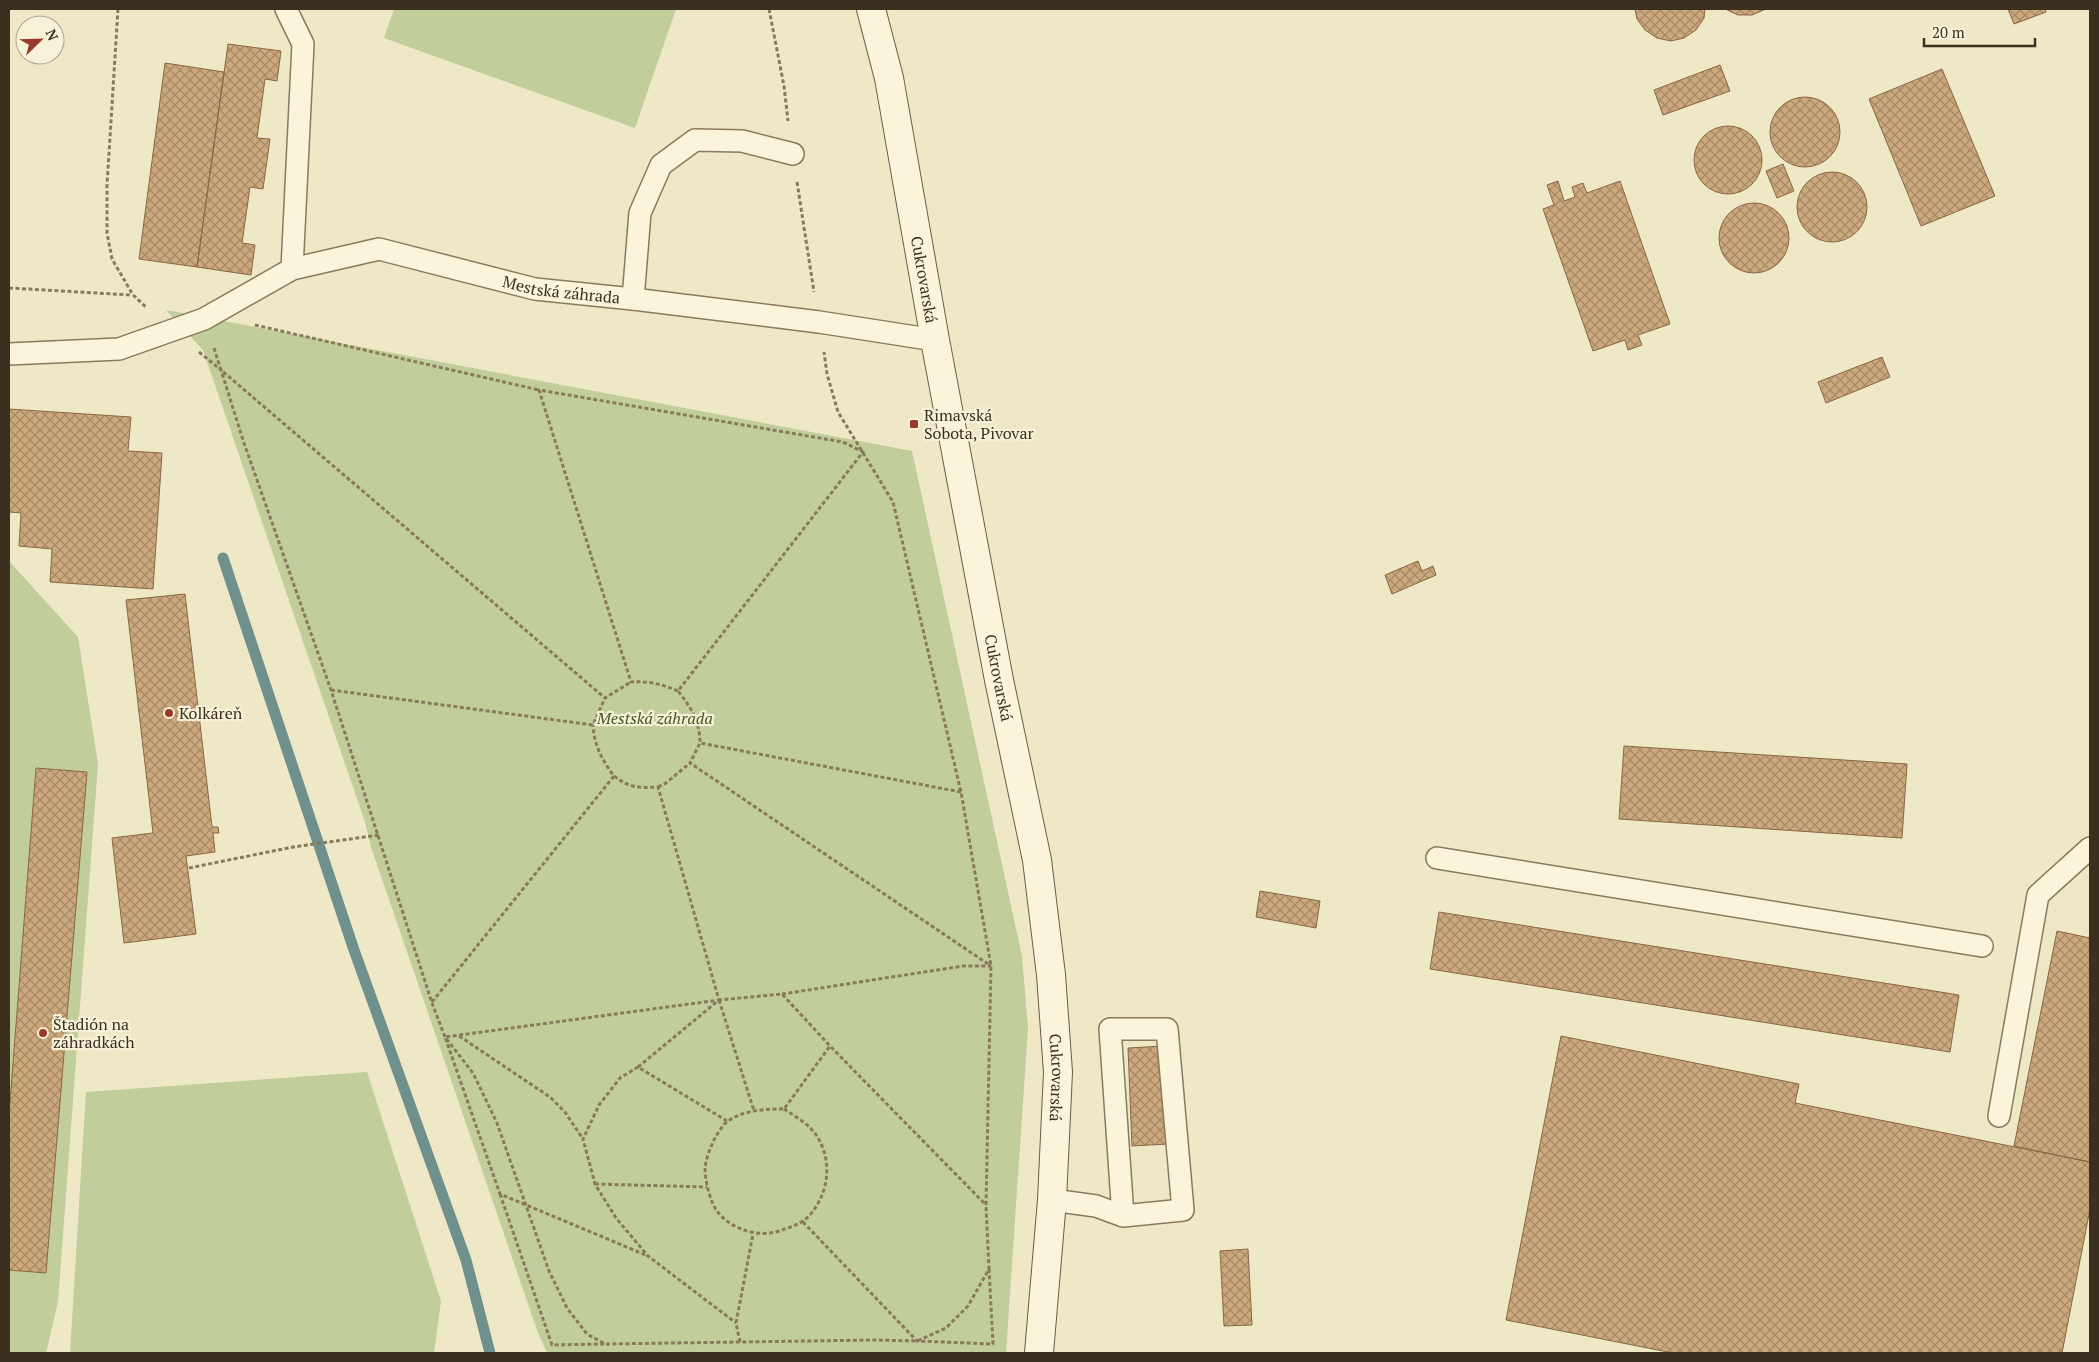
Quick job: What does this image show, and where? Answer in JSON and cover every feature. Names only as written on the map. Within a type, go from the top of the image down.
[{"type":"main road","name":"Cukrovarská","points":[[871,9],[889,78],[935,340],[1000,680],[1037,860],[1051,975],[1058,1072],[1052,1200],[1039,1353]]},
{"type":"lane","points":[[286,9],[303,44],[292,269]]},
{"type":"lane","points":[[633,299],[640,213],[661,166],[695,140],[742,141],[793,154]]},
{"type":"lane","name":"Mestská záhrada","points":[[9,354],[119,349],[204,319],[292,269],[379,249],[534,289],[819,322],[935,340]]},
{"type":"lane","points":[[1998,1116],[2038,895],[2090,848]]},
{"type":"lane","points":[[1438,858],[1982,946]]},
{"type":"lane","points":[[1052,1200],[1096,1206],[1123,1216],[1183,1210],[1166,1029],[1110,1029],[1123,1216]]},
{"type":"path","points":[[118,9],[107,184],[107,233],[112,259],[133,295],[171,331],[221,370],[605,698]]},
{"type":"path","points":[[769,9],[784,86],[828,374],[838,412],[863,452],[893,502],[961,792],[991,966],[986,1206],[993,1344],[875,1340],[552,1345],[432,1003],[331,690],[247,452],[204,319],[249,324],[539,390],[844,442],[863,452]]},
{"type":"path","points":[[9,288],[133,295]]},
{"type":"path","points":[[539,390],[631,682]]},
{"type":"path","points":[[678,691],[863,452]]},
{"type":"path","points":[[631,682],[659,683],[678,691],[690,705],[700,733],[700,743],[690,763],[666,783],[658,787],[640,788],[627,786],[614,776],[604,763],[594,740],[593,725],[605,698],[631,682]]},
{"type":"path","points":[[331,690],[593,725]]},
{"type":"path","points":[[700,743],[961,792]]},
{"type":"path","points":[[690,763],[991,966]]},
{"type":"path","points":[[432,1003],[614,776]]},
{"type":"path","points":[[658,787],[719,1000],[754,1111]]},
{"type":"path","points":[[189,868],[333,840],[379,835]]},
{"type":"path","points":[[445,1037],[719,1000],[782,994],[963,966],[991,966]]},
{"type":"path","points":[[782,994],[986,1206]]},
{"type":"path","points":[[583,1139],[599,1105],[620,1078],[638,1067],[719,1000]]},
{"type":"path","points":[[458,1036],[550,1097],[565,1112],[583,1139],[595,1184],[616,1218],[648,1256],[736,1323]]},
{"type":"path","points":[[445,1037],[473,1073],[497,1123],[549,1271],[567,1308],[587,1334],[604,1344]]},
{"type":"path","points":[[784,1109],[830,1046]]},
{"type":"path","points":[[638,1067],[727,1121]]},
{"type":"path","points":[[784,1109],[809,1127],[818,1138],[825,1154],[827,1172],[823,1191],[816,1208],[803,1222],[775,1232],[753,1234],[734,1225],[717,1211],[707,1188],[705,1170],[708,1154],[716,1136],[727,1121],[754,1111],[784,1109]]},
{"type":"path","points":[[595,1184],[707,1188]]},
{"type":"path","points":[[500,1194],[648,1256]]},
{"type":"path","points":[[803,1222],[917,1341]]},
{"type":"path","points":[[740,1342],[736,1323],[753,1234]]},
{"type":"path","points":[[917,1341],[946,1328],[968,1306],[989,1269]]},
{"type":"green space","points":[[394,9],[676,9],[635,128],[384,38]]},
{"type":"green space","name":"Mestská záhrada","points":[[166,310],[912,451],[1022,956],[1028,1028],[1006,1353],[547,1353],[538,1333],[371,847],[365,822],[203,350]]},
{"type":"green space","name":"Štadión na záhradkách","points":[[9,561],[78,637],[98,764],[58,1302],[46,1353],[9,1353]]},
{"type":"green space","points":[[367,1072],[441,1301],[434,1353],[70,1353],[86,1092]]},
{"type":"building","points":[[1635,9],[1705,9],[1704,18],[1696,30],[1684,38],[1671,41],[1657,38],[1645,30],[1637,19]]},
{"type":"building","points":[[1725,9],[1766,9],[1752,15],[1738,15]]},
{"type":"building","points":[[2008,9],[2045,9],[2046,12],[2014,24]]},
{"type":"building","points":[[228,44],[281,51],[277,81],[265,79],[257,138],[270,139],[263,189],[250,187],[242,243],[255,245],[251,275],[197,267]]},
{"type":"building","points":[[165,63],[224,72],[197,267],[139,259]]},
{"type":"building","points":[[1720,65],[1730,91],[1663,115],[1654,90]]},
{"type":"building","points":[[1942,69],[1995,196],[1921,226],[1869,99]]},
{"type":"building","points":[[1812,97],[1825,103],[1834,112],[1838,118],[1840,132],[1838,146],[1830,157],[1819,165],[1798,167],[1791,165],[1780,157],[1772,146],[1770,125],[1772,118],[1780,107],[1791,99]]},
{"type":"building","points":[[1735,126],[1747,132],[1756,141],[1762,153],[1760,173],[1752,184],[1735,194],[1721,194],[1704,184],[1696,173],[1694,153],[1704,136],[1715,128]]},
{"type":"building","points":[[1783,164],[1794,191],[1777,198],[1766,171]]},
{"type":"building","points":[[1832,172],[1845,175],[1857,182],[1864,194],[1867,207],[1864,220],[1857,232],[1845,239],[1832,242],[1819,239],[1807,232],[1800,220],[1797,207],[1800,194],[1807,182],[1819,175]]},
{"type":"building","points":[[1558,181],[1564,201],[1575,197],[1572,187],[1583,183],[1587,193],[1620,181],[1670,324],[1638,335],[1642,345],[1628,350],[1625,340],[1593,351],[1543,209],[1554,205],[1547,185]]},
{"type":"building","points":[[1754,203],[1767,206],[1779,213],[1786,225],[1789,238],[1786,251],[1779,263],[1767,270],[1754,273],[1741,270],[1729,263],[1722,251],[1719,238],[1722,225],[1729,213],[1741,206]]},
{"type":"building","points":[[1882,357],[1890,377],[1826,403],[1818,382]]},
{"type":"building","points":[[9,409],[131,417],[128,451],[162,453],[153,589],[50,582],[52,549],[19,546],[21,513],[9,512]]},
{"type":"building","points":[[1418,561],[1422,571],[1433,566],[1436,575],[1392,594],[1385,575]]},
{"type":"building","name":"Kolkáreň","points":[[185,594],[212,827],[218,827],[219,833],[213,833],[215,852],[186,856],[196,934],[124,943],[112,838],[153,833],[126,600]]},
{"type":"building","points":[[1624,746],[1907,764],[1902,838],[1619,819]]},
{"type":"building","points":[[36,768],[87,772],[46,1273],[9,1270],[9,1115]]},
{"type":"building","points":[[1260,891],[1320,901],[1316,928],[1256,917]]},
{"type":"building","points":[[1439,912],[1959,995],[1950,1052],[1430,969]]},
{"type":"building","points":[[2057,931],[2090,938],[2090,1162],[2014,1146]]},
{"type":"building","points":[[1561,1036],[1799,1084],[1795,1103],[2090,1162],[2090,1209],[2062,1353],[1673,1353],[1506,1320]]},
{"type":"building","points":[[1163,1046],[1168,1144],[1132,1146],[1128,1048]]},
{"type":"building","points":[[1248,1249],[1252,1325],[1224,1326],[1220,1251]]},
{"type":"waterway","points":[[223,558],[354,950],[466,1260],[490,1353]]},
{"type":"place","name":"Rimavská Sobota, Pivovar","points":[[914,424]]},
{"type":"place","name":"Kolkáreň","points":[[169,713]]},
{"type":"place","name":"Štadión na záhradkách","points":[[43,1033]]}]
